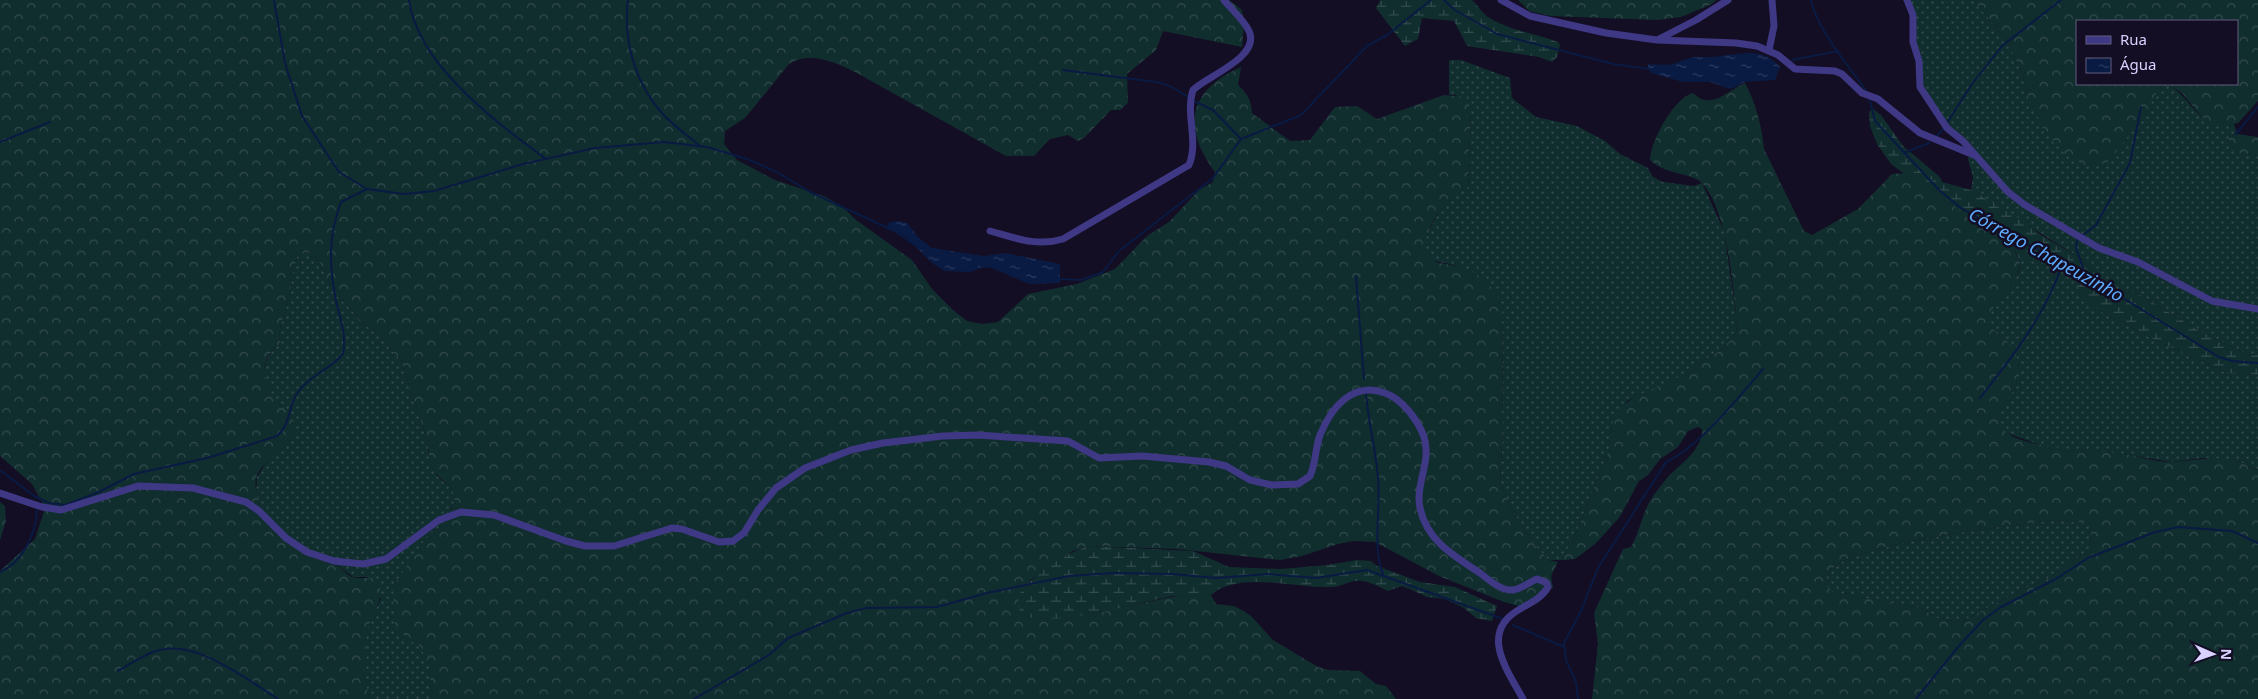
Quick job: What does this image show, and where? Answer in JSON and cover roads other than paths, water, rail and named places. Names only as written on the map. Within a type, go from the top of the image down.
[{"type":"street","points":[[990,231],[1033,243],[1043,244],[1063,239],[1189,165],[1193,148],[1190,105],[1193,90],[1230,65],[1248,50],[1251,43],[1249,30],[1224,0]]},
{"type":"street","points":[[1501,0],[1518,10],[1539,18],[1606,33],[1657,40],[1736,43],[1769,50],[1796,70],[1835,71],[1842,74],[1862,93],[1878,99],[1920,133],[1974,155]]},
{"type":"street","points":[[1657,40],[1696,20],[1728,0]]},
{"type":"street","points":[[1769,50],[1774,26],[1772,0]]},
{"type":"street","points":[[1907,0],[1913,15],[1914,42],[1919,61],[1920,88],[1947,128],[1963,141],[2017,200],[2099,248],[2138,262],[2212,301],[2258,309]]},
{"type":"street","points":[[0,493],[42,507],[61,510],[138,486],[193,488],[246,502],[296,546],[319,557],[345,563],[363,564],[386,559],[439,520],[462,512],[494,515],[585,546],[614,546],[672,528],[726,543],[744,534],[758,510],[776,488],[805,468],[851,450],[883,443],[943,436],[978,435],[1068,441],[1099,458],[1136,456],[1209,462],[1226,466],[1240,475],[1260,482],[1286,486],[1298,484],[1310,476],[1320,436],[1346,395],[1356,391],[1381,391],[1392,395],[1403,405],[1419,426],[1424,438],[1426,453],[1418,494],[1425,522],[1439,543],[1459,561],[1504,589],[1513,590],[1537,579],[1545,580],[1548,585],[1542,596],[1509,614],[1499,629],[1498,640],[1501,655],[1523,699]]},
{"type":"water","points":[[1744,53],[1764,56],[1776,63],[1780,67],[1775,80],[1745,82],[1731,89],[1710,82],[1683,82],[1651,73],[1648,68],[1648,64],[1669,65],[1693,57],[1713,57]]},
{"type":"water","points":[[896,221],[907,223],[918,237],[932,248],[984,256],[1005,253],[1060,264],[1060,283],[1029,284],[987,266],[970,272],[944,271],[932,263],[905,236],[888,229],[887,223]]},
{"type":"waterway","points":[[274,0],[285,63],[302,116],[339,172],[367,189],[404,194],[434,191],[523,164],[595,148],[664,142],[707,147],[747,159],[777,172],[810,192],[890,229]]},
{"type":"waterway","points":[[409,0],[415,24],[427,47],[443,69],[483,110],[546,159]]},
{"type":"waterway","points":[[628,0],[627,29],[629,44],[632,59],[643,86],[664,116],[700,146]]},
{"type":"waterway","points":[[1057,279],[1082,280],[1103,272],[1119,251],[1213,178],[1241,139],[1301,115],[1367,46],[1387,35],[1431,0]]},
{"type":"waterway","name":"Córrego Chapeuzinho","points":[[1444,0],[1455,10],[1497,34],[1613,64],[1649,69]]},
{"type":"waterway","name":"Córrego Chapeuzinho","points":[[1811,0],[1814,12],[1827,35],[1867,92]]},
{"type":"waterway","points":[[1947,123],[1972,84],[2002,46],[2061,0]]},
{"type":"waterway","name":"Córrego Chapeuzinho","points":[[1792,60],[1838,51]]},
{"type":"waterway","points":[[1063,70],[1156,82],[1170,86],[1188,97]]},
{"type":"waterway","points":[[1192,100],[1213,110],[1241,139]]},
{"type":"waterway","name":"Córrego Chapeuzinho","points":[[1870,101],[1875,121],[1939,190],[1961,208],[2069,265],[2219,357],[2232,361],[2258,363]]},
{"type":"waterway","points":[[2083,235],[2096,225],[2130,163],[2141,107]]},
{"type":"waterway","points":[[2236,134],[2258,107]]},
{"type":"waterway","points":[[0,142],[50,122]]},
{"type":"waterway","points":[[1937,136],[1943,129]]},
{"type":"waterway","points":[[1904,153],[1929,143]]},
{"type":"waterway","points":[[0,470],[34,496],[49,503],[65,505],[99,492],[134,474],[207,458],[277,436],[287,422],[293,401],[300,389],[312,378],[332,365],[343,354],[344,334],[332,275],[332,239],[341,202],[367,189]]},
{"type":"waterway","points":[[894,231],[915,245]]},
{"type":"waterway","points":[[2077,240],[2076,248],[2085,274]]},
{"type":"waterway","points":[[1980,398],[2017,350],[2038,317],[2048,299],[2063,262]]},
{"type":"waterway","points":[[981,266],[991,267]]},
{"type":"waterway","points":[[1356,276],[1364,379]]},
{"type":"waterway","points":[[1578,699],[1576,682],[1566,660],[1564,643],[1581,611],[1598,568],[1666,462],[1679,455],[1705,433],[1763,369]]},
{"type":"waterway","points":[[1366,393],[1378,478],[1377,540],[1383,574]]},
{"type":"waterway","points":[[0,572],[15,561],[27,546],[34,528],[37,510]]},
{"type":"waterway","points":[[1916,699],[1958,647],[1983,620],[2001,607],[2054,580],[2088,558],[2155,532],[2178,527],[2232,531],[2258,543]]},
{"type":"waterway","points":[[694,699],[769,655],[788,638],[847,613],[866,608],[937,607],[987,593],[1069,576],[1113,573],[1172,574],[1216,578],[1267,574],[1316,578],[1367,570],[1503,619]]},
{"type":"waterway","points":[[1513,625],[1564,647]]},
{"type":"waterway","points":[[118,671],[141,657],[156,651],[171,649],[187,650],[220,663],[278,699]]}]
